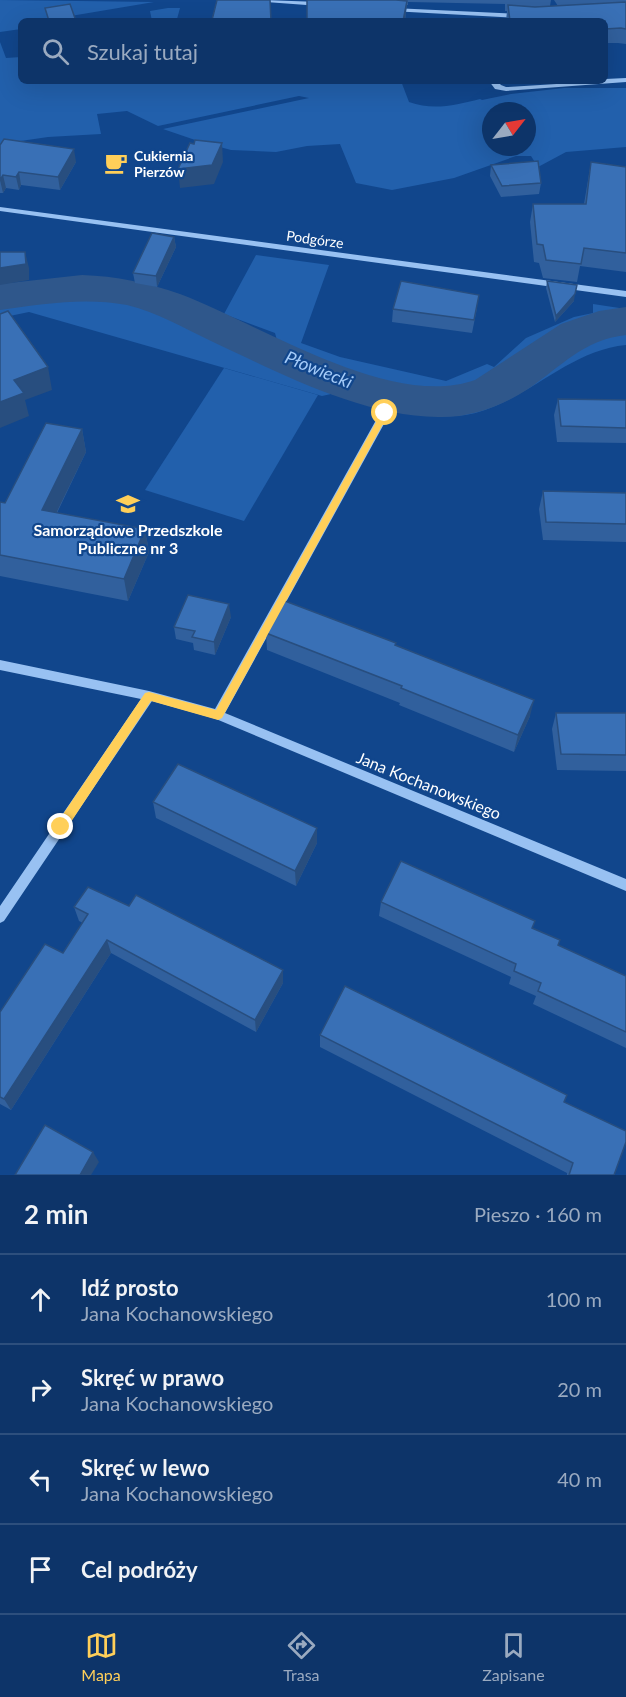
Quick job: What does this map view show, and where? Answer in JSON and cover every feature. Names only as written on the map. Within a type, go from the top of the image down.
[{"type":"street","points":[[266,0],[329,5]]},
{"type":"street","points":[[427,3],[427,12]]},
{"type":"street","points":[[386,6],[485,18],[533,17]]},
{"type":"street","points":[[608,81],[626,80]]},
{"type":"street","points":[[496,84],[506,89],[573,84]]},
{"type":"street","name":"Podgórze","points":[[0,209],[626,294]]},
{"type":"street","points":[[218,715],[385,413]]},
{"type":"street","name":"Jana Kochanowskiego","points":[[0,665],[149,696],[218,715],[626,885]]},
{"type":"street","points":[[0,917],[149,696]]},
{"type":"shaded area","points":[[0,0],[154,2],[59,18],[18,18],[18,29],[0,32]]},
{"type":"shaded area","points":[[180,8],[177,18],[151,18],[150,11]]},
{"type":"shaded area","points":[[0,42],[6,58],[18,57],[18,84],[402,84],[409,102],[436,107],[511,94],[564,88],[626,88],[626,147],[566,152],[538,167],[531,156],[536,156],[536,102],[482,102],[482,156],[516,156],[454,178],[392,190],[356,183],[340,144],[307,146],[276,152],[231,150],[163,129],[309,98],[299,96],[158,126],[127,111],[97,114],[101,134],[48,137],[0,144]]},
{"type":"shaded area","points":[[256,255],[329,265],[301,343],[340,357],[446,381],[487,364],[494,367],[526,338],[574,317],[593,313],[593,304],[626,309],[626,315],[594,318],[565,327],[493,381],[456,394],[373,379],[278,344],[275,333],[224,314]]},
{"type":"shaded area","points":[[87,295],[113,297],[145,304],[306,380],[383,404],[449,414],[483,406],[539,376],[587,337],[605,330],[626,328],[626,345],[588,355],[503,403],[485,410],[467,415],[428,416],[387,409],[331,394],[322,396],[29,312],[0,318],[0,306]]},
{"type":"shaded area","points":[[224,368],[318,395],[244,521],[145,490]]},
{"type":"building","points":[[217,0],[270,0],[271,18],[212,18]]},
{"type":"building","points":[[307,0],[407,1],[404,18],[307,18]]},
{"type":"building","points":[[626,2],[626,29],[608,29],[608,18],[510,18],[508,5],[535,7]]},
{"type":"building","points":[[70,4],[75,18],[48,18],[45,8]]},
{"type":"building","points":[[4,139],[74,149],[58,177],[19,172],[16,177],[3,175],[0,180],[0,145]]},
{"type":"building","points":[[195,140],[222,143],[212,165],[178,169],[190,143],[194,144]]},
{"type":"building","points":[[538,161],[541,183],[502,186],[491,165]]},
{"type":"building","points":[[591,162],[626,167],[626,253],[584,248],[581,264],[546,260],[543,245],[537,244],[533,204],[586,204]]},
{"type":"building","points":[[152,233],[174,237],[156,276],[133,273]]},
{"type":"building","points":[[0,252],[25,252],[26,264],[0,268]]},
{"type":"building","points":[[401,281],[479,295],[474,320],[393,309]]},
{"type":"building","points":[[547,281],[577,285],[575,294],[556,316]]},
{"type":"building","points":[[8,311],[48,367],[14,380],[24,393],[0,402],[0,314]]},
{"type":"building","points":[[558,399],[626,400],[626,428],[561,426]]},
{"type":"building","points":[[46,423],[82,429],[42,510],[145,529],[124,579],[0,555],[0,502],[5,503]]},
{"type":"building","points":[[543,491],[626,493],[626,524],[546,522]]},
{"type":"building","points":[[188,595],[229,604],[214,642],[192,637],[195,631],[174,627]]},
{"type":"building","points":[[285,601],[396,643],[395,645],[534,700],[518,735],[401,688],[402,686],[266,633]]},
{"type":"building","points":[[556,713],[626,713],[626,755],[561,754]]},
{"type":"building","points":[[178,764],[317,828],[295,871],[153,802]]},
{"type":"building","points":[[401,861],[535,921],[532,928],[560,940],[558,945],[626,976],[626,1032],[538,991],[541,983],[514,971],[516,964],[381,902]]},
{"type":"building","points":[[88,887],[129,906],[136,895],[283,970],[255,1020],[107,940],[4,1099],[0,1097],[0,1012],[45,944],[63,953],[88,914],[74,907]]},
{"type":"building","points":[[345,986],[567,1095],[564,1102],[626,1131],[626,1142],[614,1175],[569,1175],[573,1163],[320,1035]]},
{"type":"building","points":[[45,1125],[93,1152],[80,1175],[15,1175]]},
{"type":"waterway","name":"Płowiecki","points":[[0,297],[82,288],[131,293],[179,309],[302,366],[356,386],[383,394],[439,402],[467,400],[491,391],[576,334],[599,324],[626,321]]},
{"type":"place","name":"Cukiernia Pierzów","points":[[116,163]]},
{"type":"place","name":"Samorządowe Przedszkole Publiczne nr 3","points":[[128,504]]},
{"type":"route","points":[[61,827],[149,696],[218,715],[385,413]]}]
